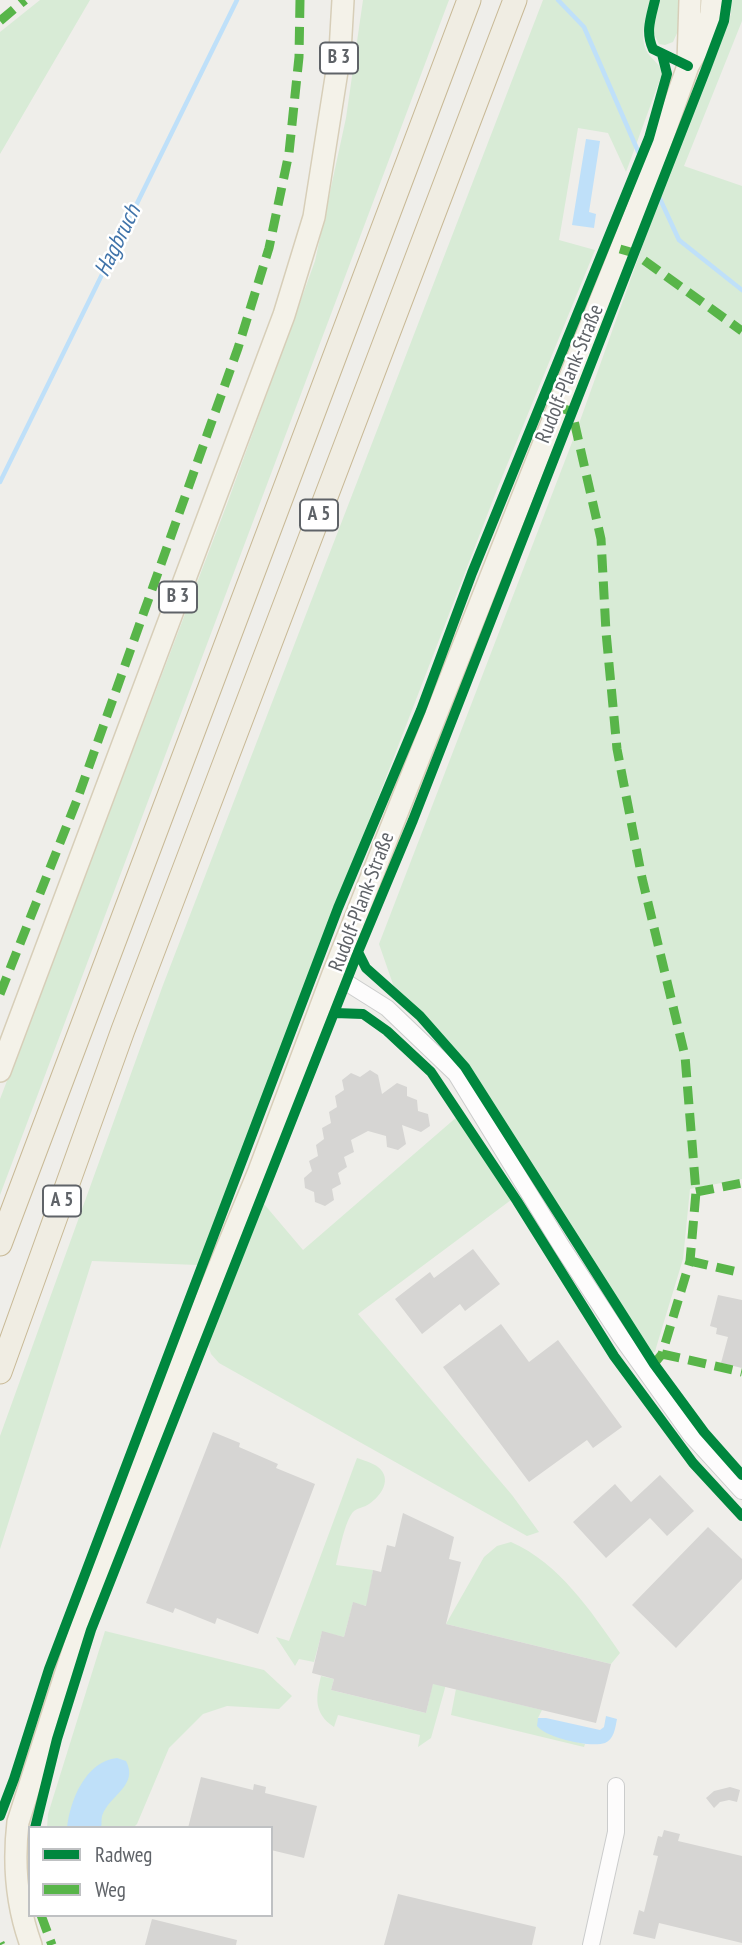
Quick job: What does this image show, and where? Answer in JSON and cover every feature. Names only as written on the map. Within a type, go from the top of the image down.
[{"type":"highway","name":"A 5","points":[[0,1244],[470,0]]},
{"type":"highway","name":"A 5","points":[[0,1372],[123,1030],[515,0]]},
{"type":"main road","name":"B 3","points":[[0,1071],[284,315],[314,217],[340,52],[343,0]]},
{"type":"main road","name":"Rudolf-Plank-Straße","points":[[688,66],[690,0]]},
{"type":"main road","name":"Rudolf-Plank-Straße","points":[[31,1945],[20,1910],[15,1879],[15,1851],[22,1810],[87,1611],[181,1359],[259,1171],[333,974],[642,196],[688,66],[701,44],[711,14],[712,0]]},
{"type":"street","points":[[333,974],[387,1007],[456,1074],[562,1247],[621,1337],[691,1435],[742,1491]]},
{"type":"street","points":[[591,1945],[615,1832],[616,1786]]},
{"type":"green space","points":[[40,0],[90,0],[0,154],[0,32]]},
{"type":"green space","points":[[363,0],[449,0],[0,1195],[0,1099],[227,504],[315,261],[346,118]]},
{"type":"green space","points":[[543,0],[650,0],[644,43],[662,74],[626,172],[608,133],[578,128],[559,240],[595,250],[498,487],[198,1265],[92,1261],[0,1549],[0,1436],[163,985]]},
{"type":"green space","points":[[659,0],[681,0],[678,31],[673,42],[665,45],[659,44],[652,30]]},
{"type":"green space","points":[[731,0],[742,0],[742,21],[684,166],[742,186],[742,1179],[690,1189],[683,1259],[655,1352],[650,1353],[471,1067],[427,1018],[395,990],[379,944],[576,432],[670,169],[731,14]]},
{"type":"green space","points":[[458,1116],[511,1200],[358,1314],[512,1495],[539,1532],[527,1536],[219,1363],[211,1354],[208,1345],[264,1204],[303,1250]]},
{"type":"green space","points":[[357,1458],[378,1467],[385,1477],[385,1482],[373,1501],[351,1515],[336,1565],[373,1570],[367,1606],[353,1603],[344,1637],[322,1632],[314,1662],[299,1659],[295,1666],[276,1637],[289,1641]]},
{"type":"green space","points":[[511,1542],[544,1562],[573,1590],[620,1653],[611,1664],[446,1624],[484,1557],[497,1546]]},
{"type":"green space","points":[[105,1631],[264,1670],[292,1696],[279,1709],[227,1706],[203,1714],[169,1748],[135,1826],[47,1826],[48,1814]]},
{"type":"green space","points":[[321,1676],[334,1679],[331,1690],[426,1713],[434,1678],[447,1681],[431,1738],[418,1747],[420,1735],[338,1715],[334,1727],[319,1710],[318,1691]]},
{"type":"green space","points":[[456,1689],[542,1710],[538,1718],[557,1737],[585,1744],[584,1747],[451,1715]]},
{"type":"water","points":[[586,139],[600,141],[589,212],[596,214],[594,228],[572,225]]},
{"type":"water","points":[[606,1716],[617,1719],[612,1736],[605,1743],[580,1743],[559,1738],[537,1726],[538,1718],[546,1718],[600,1730],[604,1727]]},
{"type":"water","points":[[117,1758],[126,1761],[129,1777],[102,1816],[101,1826],[67,1826],[76,1794],[88,1774],[106,1761]]},
{"type":"building","points":[[370,1070],[378,1075],[382,1094],[397,1083],[407,1087],[407,1096],[417,1100],[418,1111],[428,1114],[430,1126],[421,1132],[402,1125],[406,1144],[398,1150],[387,1147],[386,1136],[368,1131],[351,1140],[354,1152],[344,1157],[347,1167],[338,1173],[341,1184],[332,1189],[334,1200],[325,1206],[315,1202],[314,1192],[305,1188],[304,1178],[312,1171],[309,1161],[318,1156],[316,1145],[324,1139],[322,1128],[331,1123],[329,1112],[337,1107],[335,1096],[344,1090],[342,1080],[351,1073],[360,1077]]},
{"type":"building","points":[[473,1249],[500,1284],[465,1311],[460,1304],[422,1334],[395,1299],[430,1272],[434,1278]]},
{"type":"building","points":[[718,1295],[742,1300],[742,1368],[721,1363],[728,1337],[716,1334],[717,1328],[710,1326]]},
{"type":"building","points":[[501,1324],[529,1362],[558,1340],[622,1427],[593,1448],[587,1440],[529,1482],[443,1367]]},
{"type":"building","points":[[213,1432],[278,1464],[276,1468],[315,1484],[258,1634],[217,1618],[215,1624],[175,1608],[173,1613],[146,1603]]},
{"type":"building","points":[[660,1475],[694,1511],[667,1536],[650,1518],[606,1558],[573,1522],[615,1484],[631,1502]]},
{"type":"building","points":[[403,1513],[454,1537],[449,1559],[461,1562],[446,1624],[611,1664],[596,1723],[433,1684],[426,1713],[331,1690],[334,1679],[312,1673],[322,1631],[344,1637],[353,1602],[366,1606],[373,1570],[381,1572],[387,1545],[395,1547]]},
{"type":"building","points":[[708,1527],[742,1559],[742,1579],[676,1648],[632,1605]]},
{"type":"building","points":[[201,1777],[253,1790],[254,1784],[266,1787],[265,1793],[317,1806],[304,1858],[273,1850],[273,1826],[189,1826]]},
{"type":"building","points":[[730,1787],[740,1790],[737,1802],[720,1802],[714,1808],[706,1798],[714,1791]]},
{"type":"building","points":[[664,1830],[680,1834],[678,1841],[742,1856],[742,1943],[659,1923],[655,1939],[633,1934],[639,1910],[644,1912],[658,1856],[653,1855],[658,1836],[662,1837]]},
{"type":"building","points":[[398,1894],[536,1927],[532,1945],[384,1945]]},
{"type":"building","points":[[152,1919],[237,1940],[236,1945],[145,1945]]},
{"type":"waterway","name":"Hagbruch","points":[[0,482],[237,0]]},
{"type":"waterway","points":[[558,0],[584,27],[644,165]]},
{"type":"waterway","points":[[654,186],[679,240],[742,290]]},
{"type":"marked path","points":[[0,21],[25,0]]},
{"type":"marked path","points":[[0,994],[77,800],[238,348],[269,248],[289,153],[299,57],[300,0]]},
{"type":"marked path","points":[[620,249],[634,253],[742,331]]},
{"type":"marked path","points":[[557,406],[572,412],[601,539],[617,749],[642,878],[685,1056],[696,1192],[690,1261],[662,1354],[654,1364],[644,1369]]},
{"type":"marked path","points":[[696,1192],[742,1183]]},
{"type":"marked path","points":[[690,1261],[742,1273]]},
{"type":"marked path","points":[[662,1354],[742,1372]]},
{"type":"marked path","points":[[42,1917],[52,1945]]},
{"type":"cycle path","points":[[655,0],[649,31],[653,49],[688,66]]},
{"type":"cycle path","points":[[35,1826],[57,1739],[91,1630],[358,952],[413,820],[706,69],[724,21],[727,0]]},
{"type":"cycle path","points":[[0,1816],[49,1669],[338,908],[421,710],[472,573],[649,138],[667,74],[662,54]]},
{"type":"cycle path","points":[[358,952],[366,968],[420,1016],[465,1067],[654,1364],[704,1432],[742,1475]]},
{"type":"cycle path","points":[[335,1013],[363,1014],[387,1031],[431,1072],[517,1201],[614,1356],[693,1463],[742,1516]]}]
